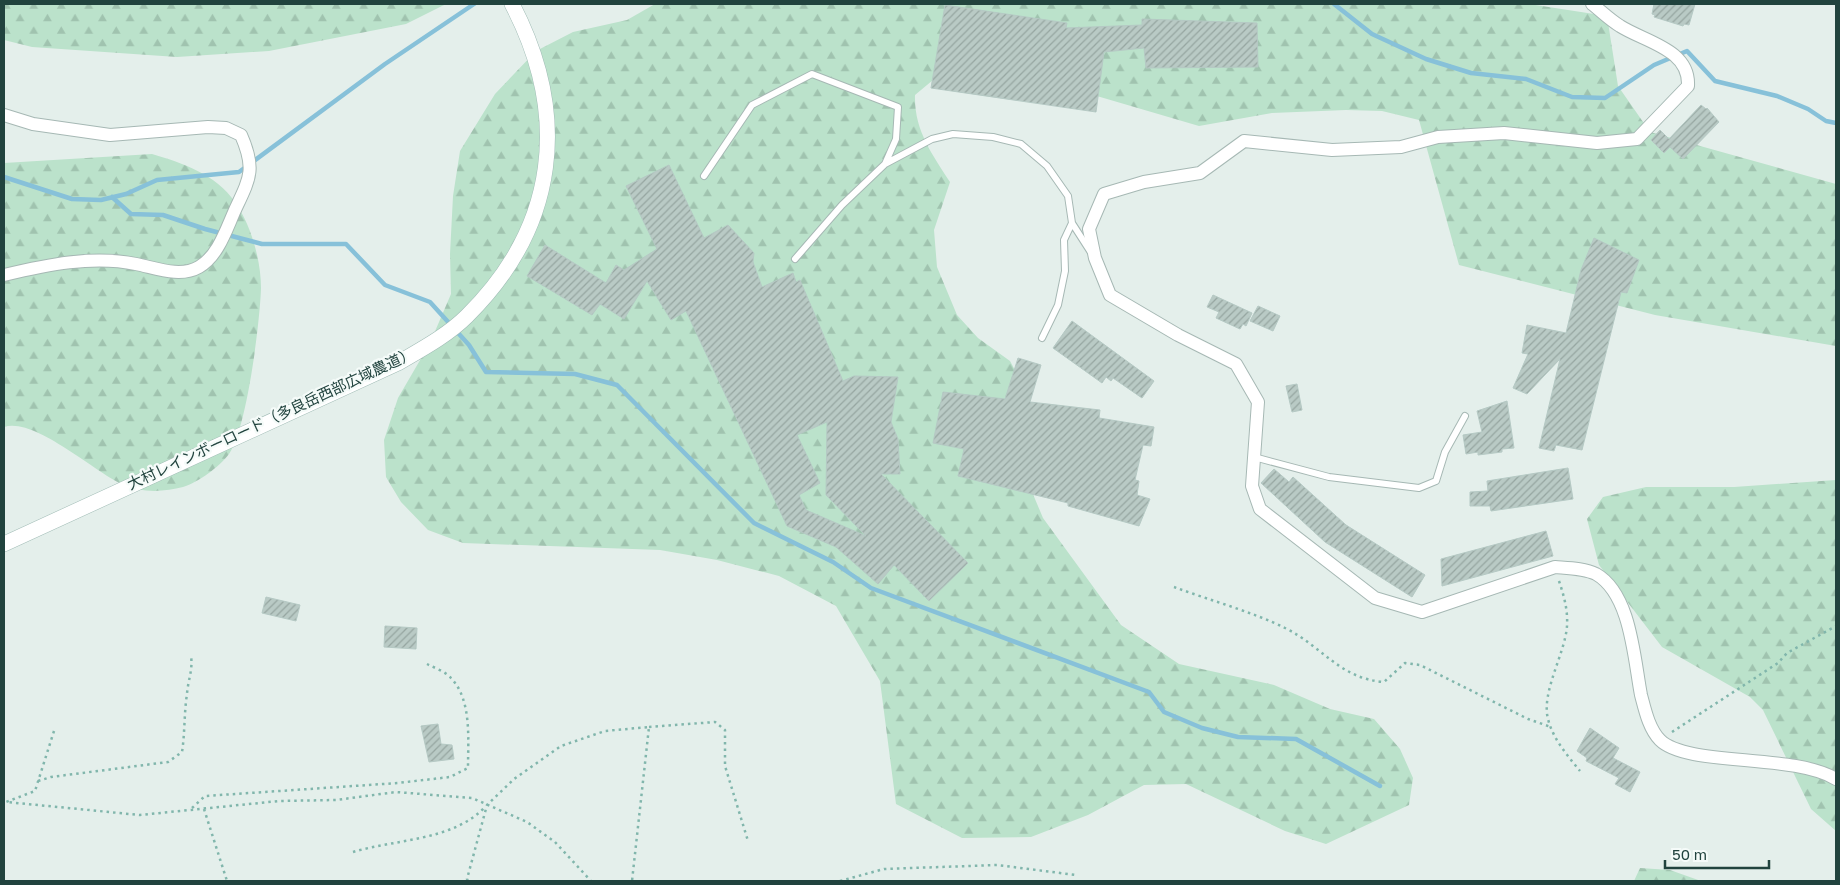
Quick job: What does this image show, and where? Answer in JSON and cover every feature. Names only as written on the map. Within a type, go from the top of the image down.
[{"type":"street","name":"大村レインボーロード（多良岳西部広域農道）","points":[[4,544],[398,363],[437,340],[466,317],[500,280],[523,242],[538,204],[544,181],[548,132],[544,84],[528,35],[512,4]]},
{"type":"street","points":[[1592,4],[1620,26],[1666,49],[1679,59],[1689,74],[1688,86],[1637,139],[1597,143],[1504,132],[1438,137],[1400,147],[1332,150],[1244,141],[1200,173],[1144,182],[1104,194],[1089,230],[1095,258],[1110,295],[1178,335],[1236,364],[1258,402],[1252,486],[1260,509],[1375,598],[1422,612],[1555,567],[1575,568],[1596,574],[1612,588],[1623,610],[1631,639],[1646,714],[1660,740],[1692,754],[1780,762],[1825,773],[1836,780]]},
{"type":"street","points":[[4,115],[33,124],[110,135],[208,127],[226,128],[241,135],[250,154],[250,174],[228,226],[212,257],[198,268],[180,273],[124,262],[55,263],[4,275]]},
{"type":"lane","points":[[704,176],[752,104],[812,74],[898,107],[896,139],[885,164]]},
{"type":"lane","points":[[795,259],[842,205],[885,164],[932,139],[953,134],[993,137],[1020,144],[1048,166],[1068,196],[1072,223],[1095,258]]},
{"type":"lane","points":[[1042,338],[1058,306],[1065,272],[1064,240],[1072,223]]},
{"type":"lane","points":[[1253,457],[1329,477],[1419,488],[1436,481],[1446,452],[1465,416]]},
{"type":"path","points":[[1555,567],[1566,603],[1567,627],[1548,702],[1548,718],[1556,739],[1580,771]]},
{"type":"path","points":[[1174,587],[1286,628],[1349,673],[1367,681],[1384,682],[1405,663],[1420,665],[1528,719],[1551,727]]},
{"type":"path","points":[[1660,740],[1778,663],[1787,653],[1836,626]]},
{"type":"path","points":[[38,781],[51,777],[168,762],[182,752],[186,724],[187,693],[193,669],[191,656]]},
{"type":"path","points":[[190,809],[205,796],[398,783],[450,777],[468,768],[468,736],[463,695],[450,676],[427,664]]},
{"type":"path","points":[[353,852],[437,834],[475,818],[514,780],[561,746],[605,731],[715,722],[725,730],[725,766],[748,841]]},
{"type":"path","points":[[632,881],[649,727]]},
{"type":"path","points":[[54,731],[35,791],[6,802],[140,815],[279,801],[336,800],[396,792],[472,798],[527,822],[577,864],[591,881]]},
{"type":"path","points":[[462,881],[468,880],[487,805]]},
{"type":"path","points":[[204,809],[227,881]]},
{"type":"path","points":[[840,881],[884,869],[997,865],[1076,875]]},
{"type":"green space","points":[[4,4],[446,4],[406,24],[269,51],[177,57],[32,47],[4,40]]},
{"type":"green space","points":[[655,4],[1529,4],[1607,16],[1618,86],[1650,132],[1836,184],[1836,346],[1655,315],[1459,265],[1419,120],[1382,111],[1346,110],[1272,113],[1199,126],[1073,89],[933,80],[915,95],[915,108],[925,141],[950,182],[934,230],[937,267],[957,315],[978,338],[1010,361],[1023,385],[1022,468],[1043,518],[1121,625],[1179,664],[1274,685],[1330,709],[1374,719],[1400,749],[1413,778],[1409,805],[1326,844],[1285,831],[1186,784],[1144,785],[1088,815],[1031,837],[962,838],[896,804],[880,681],[836,606],[779,576],[717,560],[660,550],[463,543],[428,530],[401,502],[386,477],[384,440],[398,398],[430,343],[451,294],[450,254],[453,196],[460,151],[495,94],[536,51],[573,32],[627,20]]},
{"type":"green space","points":[[152,154],[198,171],[227,192],[246,221],[254,243],[261,277],[255,349],[247,399],[236,441],[229,454],[220,464],[196,482],[176,489],[161,491],[131,488],[112,479],[65,448],[32,430],[17,426],[4,427],[4,163]]},
{"type":"green space","points":[[1836,480],[1836,831],[1811,809],[1763,710],[1750,697],[1662,647],[1599,565],[1587,519],[1603,497],[1646,487],[1734,487]]},
{"type":"green space","points":[[1640,868],[1670,870],[1701,881],[1634,881]]},
{"type":"building","points":[[1654,4],[1695,4],[1689,25],[1684,24],[1683,26],[1654,17],[1655,15],[1652,14]]},
{"type":"building","points":[[945,5],[1067,23],[1066,28],[1142,25],[1142,19],[1257,23],[1258,67],[1146,68],[1144,48],[1104,52],[1096,112],[931,88]]},
{"type":"building","points":[[1701,105],[1707,108],[1719,122],[1683,159],[1670,147],[1664,153],[1651,140],[1660,130],[1669,139]]},
{"type":"building","points":[[669,165],[704,238],[728,225],[754,253],[753,262],[762,287],[793,273],[796,282],[800,280],[843,381],[854,376],[898,377],[891,422],[898,439],[900,474],[881,474],[968,563],[929,601],[894,565],[878,584],[836,547],[787,526],[686,311],[671,320],[647,281],[624,319],[600,304],[592,315],[527,276],[545,245],[606,283],[616,265],[624,270],[657,249],[626,186]],"holes":[[[827,422],[826,495],[866,536],[806,510],[799,495],[820,483],[797,435]]]},
{"type":"building","points":[[1594,238],[1639,260],[1627,293],[1621,292],[1582,450],[1556,445],[1554,451],[1539,448],[1560,359],[1527,394],[1513,388],[1528,354],[1522,353],[1527,325],[1566,333],[1581,270]]},
{"type":"building","points":[[1213,295],[1252,313],[1246,326],[1243,324],[1240,329],[1216,318],[1219,312],[1207,307]]},
{"type":"building","points":[[1258,306],[1280,316],[1273,331],[1250,321]]},
{"type":"building","points":[[1072,321],[1154,381],[1142,398],[1113,378],[1111,381],[1106,377],[1102,383],[1053,348]]},
{"type":"building","points":[[1018,358],[1041,365],[1030,402],[1100,410],[1099,418],[1154,427],[1151,446],[1143,445],[1135,480],[1139,481],[1137,495],[1150,499],[1139,526],[1068,506],[1068,503],[958,476],[964,449],[933,443],[943,392],[1005,399]]},
{"type":"building","points":[[1297,384],[1302,410],[1292,412],[1286,386]]},
{"type":"building","points":[[1507,401],[1514,448],[1502,449],[1502,452],[1478,455],[1478,452],[1466,454],[1463,435],[1482,432],[1477,411]]},
{"type":"building","points":[[1568,468],[1573,499],[1491,511],[1490,506],[1470,506],[1470,492],[1488,491],[1487,481]]},
{"type":"building","points":[[1274,469],[1289,482],[1293,477],[1346,525],[1425,575],[1412,597],[1325,542],[1261,483]]},
{"type":"building","points":[[1546,531],[1553,556],[1442,586],[1441,559]]},
{"type":"building","points":[[266,597],[300,605],[296,621],[262,613]]},
{"type":"building","points":[[385,626],[417,628],[416,649],[384,647]]},
{"type":"building","points":[[438,724],[441,744],[452,745],[454,759],[429,762],[421,726]]},
{"type":"building","points":[[1590,728],[1619,748],[1613,758],[1640,772],[1630,792],[1615,784],[1619,778],[1586,761],[1587,758],[1577,751]]},
{"type":"waterway","points":[[4,177],[72,199],[101,200],[126,194],[157,180],[239,172],[385,64],[474,4]]},
{"type":"waterway","points":[[1334,4],[1372,34],[1426,59],[1471,73],[1526,79],[1572,97],[1605,98],[1654,65],[1687,51],[1715,81],[1777,96],[1808,109],[1826,121],[1836,123]]},
{"type":"waterway","points":[[112,197],[131,214],[163,215],[205,229],[262,244],[346,244],[385,285],[430,302],[469,345],[486,372],[575,374],[617,385],[754,523],[833,562],[871,588],[1149,692],[1164,712],[1202,728],[1238,737],[1296,739],[1380,786]]}]
